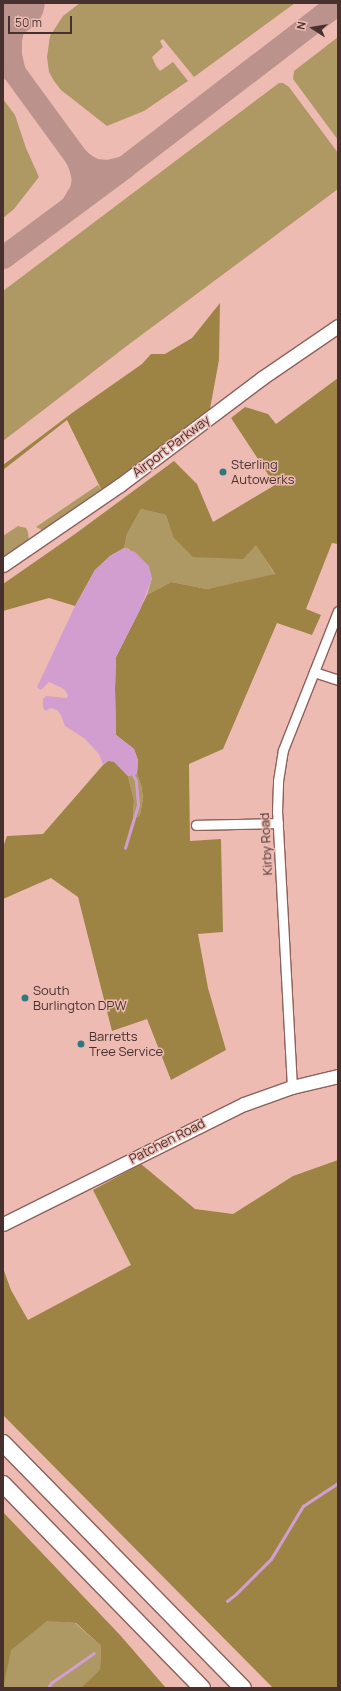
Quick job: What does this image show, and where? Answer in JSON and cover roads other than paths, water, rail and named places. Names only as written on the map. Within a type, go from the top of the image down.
[{"type":"highway","points":[[3,1442],[243,1688]]},
{"type":"highway","points":[[3,1484],[202,1688]]},
{"type":"main road","name":"Airport Parkway","points":[[3,565],[114,489],[262,378],[338,326]]},
{"type":"main road","name":"Patchen Road","points":[[3,1224],[223,1113],[292,1087],[338,1076]]},
{"type":"street","name":"Kirby Road","points":[[292,1087],[278,823],[278,781],[283,750],[338,611]]},
{"type":"street","points":[[314,672],[338,680]]},
{"type":"street","points":[[196,825],[278,823]]},
{"type":"waterway","points":[[125,848],[138,805],[136,781],[133,775]]},
{"type":"waterway","points":[[227,1601],[271,1559],[303,1506],[338,1483]]},
{"type":"waterway","points":[[48,1688],[51,1683],[94,1653]]},
{"type":"place","name":"Sterling Autowerks","points":[[223,472]]},
{"type":"place","name":"South Burlington DPW","points":[[25,998]]},
{"type":"place","name":"Barretts Tree Service","points":[[81,1044]]}]
